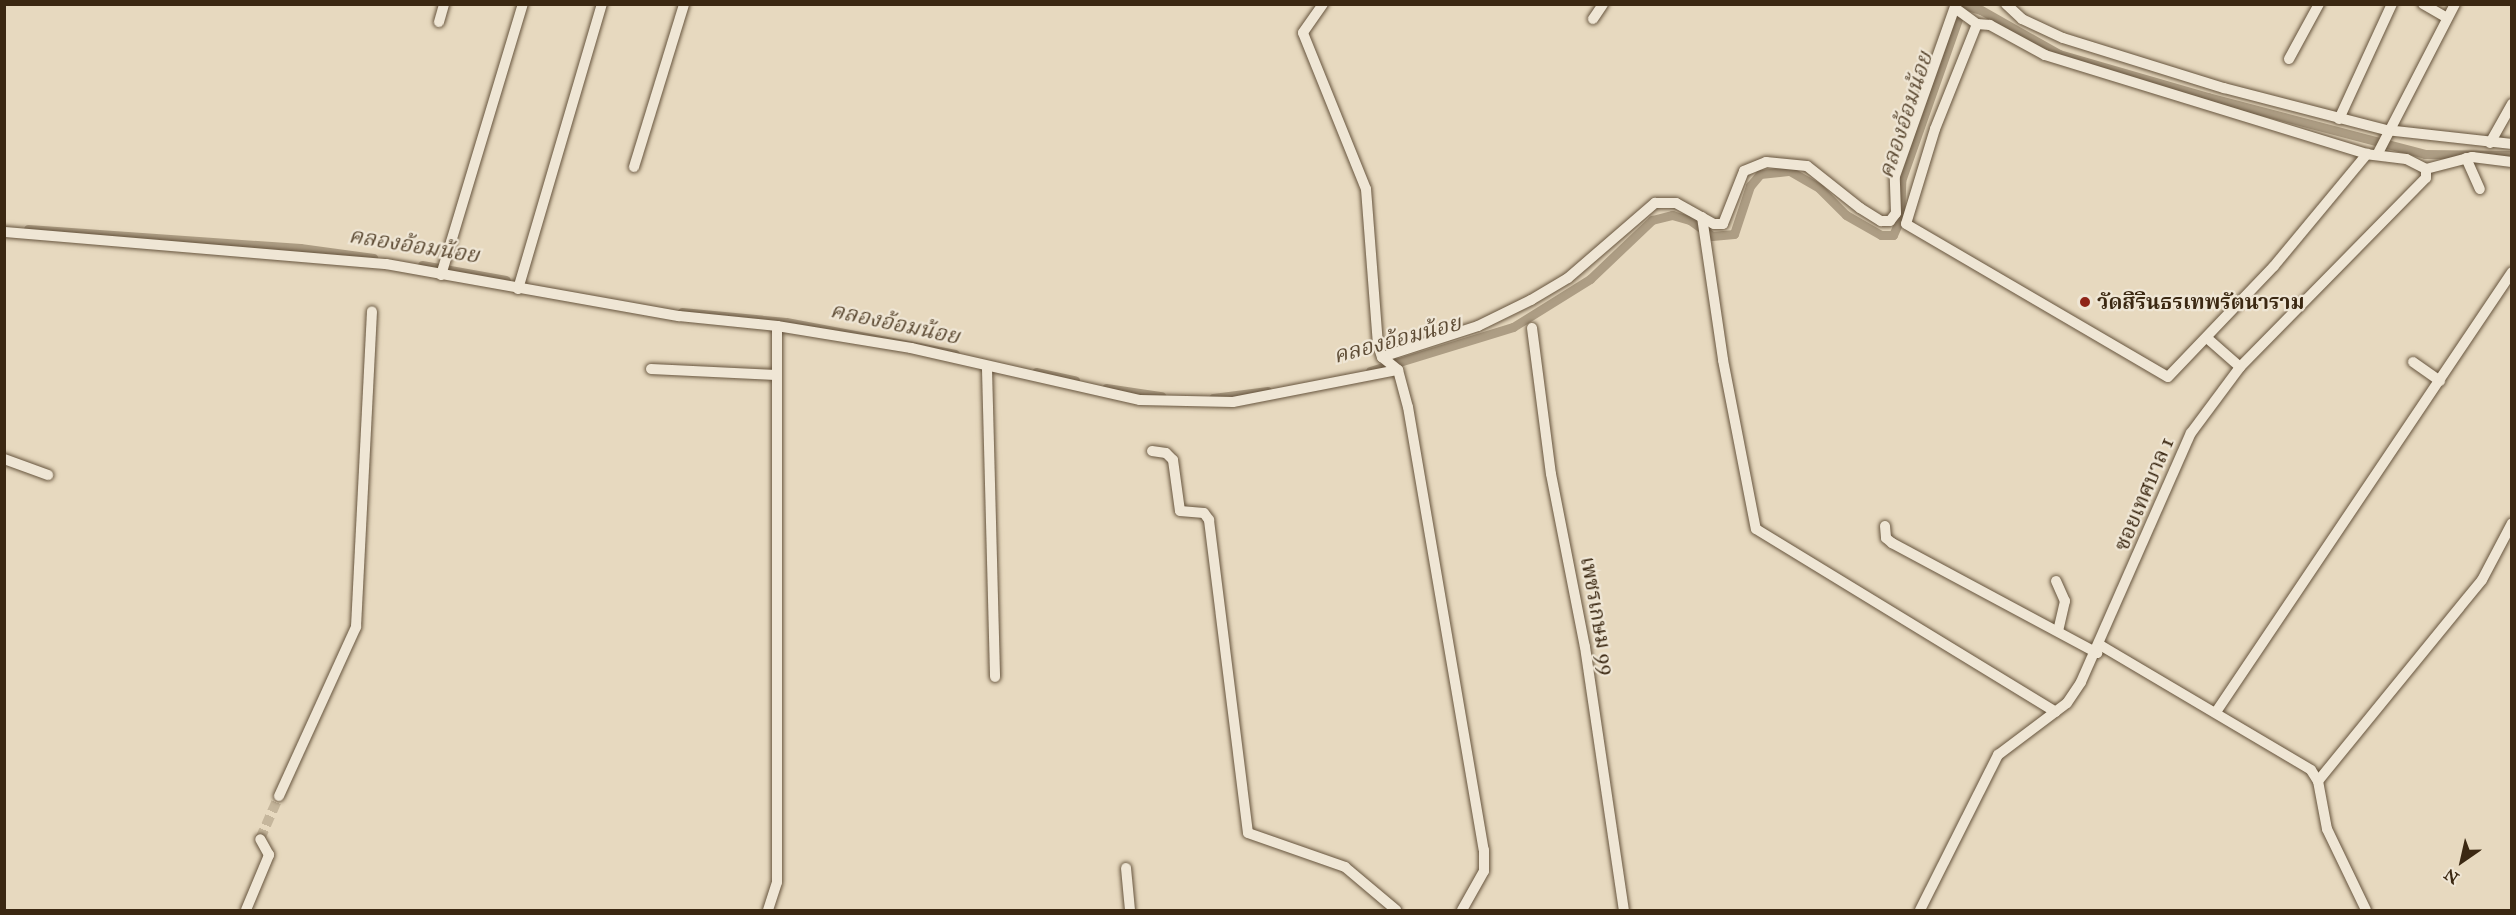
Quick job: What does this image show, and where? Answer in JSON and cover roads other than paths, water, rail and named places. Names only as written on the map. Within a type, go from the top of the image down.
[{"type":"street","points":[[439,22],[444,4]]},
{"type":"street","points":[[442,270],[523,4]]},
{"type":"street","points":[[519,285],[602,4]]},
{"type":"street","points":[[634,167],[684,4]]},
{"type":"street","points":[[1323,4],[1303,33],[1363,176],[1383,358],[1397,369],[1484,850],[1484,871],[1462,910]]},
{"type":"street","points":[[1593,19],[1603,4]]},
{"type":"street","points":[[2006,4],[2022,19],[2063,38],[2385,133],[2511,144]]},
{"type":"street","points":[[2289,59],[2319,4]]},
{"type":"street","points":[[2339,119],[2392,4]]},
{"type":"street","points":[[2423,4],[2447,18]]},
{"type":"street","points":[[1974,21],[1935,129],[1906,224],[2168,377],[2207,338],[2375,152],[2455,4]]},
{"type":"street","points":[[1383,358],[1478,326],[1531,300],[1569,278],[1655,203],[1676,203],[1701,219],[1723,224],[1744,171],[1782,161],[1807,166],[1860,208],[1881,221],[1890,221],[1896,213],[1895,176],[1956,7],[1974,21],[1990,25],[2045,55],[2085,69],[2406,159],[2426,169],[2466,158],[2511,162]]},
{"type":"street","points":[[2490,143],[2511,104]]},
{"type":"street","points":[[2466,158],[2481,189]]},
{"type":"street","name":"ซอยเทศบาล 1","points":[[1920,910],[1998,755],[2056,712],[2073,695],[2098,649],[2181,450],[2240,367],[2373,227],[2418,190],[2426,169]]},
{"type":"street","points":[[1701,219],[1702,235],[1756,530],[2056,712]]},
{"type":"street","points":[[4,232],[355,260],[442,270],[680,316],[777,326],[911,348],[987,369],[1140,400],[1200,404],[1233,402],[1397,369]]},
{"type":"street","points":[[2216,712],[2511,272]]},
{"type":"street","points":[[279,796],[356,627],[372,311]]},
{"type":"street","points":[[768,910],[777,882],[777,326]]},
{"type":"street","name":"เพชรเกษม 99","points":[[1533,328],[1553,485],[1585,647],[1624,910]]},
{"type":"street","points":[[2207,338],[2240,367]]},
{"type":"street","points":[[2413,362],[2440,381]]},
{"type":"street","points":[[651,369],[776,375]]},
{"type":"street","points":[[987,369],[995,677]]},
{"type":"street","points":[[1152,451],[1166,453],[1173,460],[1180,511],[1204,513],[1209,520],[1248,833],[1345,867],[1396,910]]},
{"type":"street","points":[[4,459],[48,475]]},
{"type":"street","points":[[2318,781],[2482,580],[2511,523]]},
{"type":"street","points":[[1885,526],[1886,538],[1892,543],[2058,631],[2098,649],[2294,756],[2318,781],[2327,829],[2366,910]]},
{"type":"street","points":[[2056,581],[2065,601],[2058,631]]},
{"type":"street","points":[[246,910],[269,855],[260,839]]},
{"type":"street","points":[[1126,868],[1130,910]]},
{"type":"waterway","name":"คลองอ้อมน้อย","points":[[1370,371],[1513,327],[1590,279],[1652,220],[1672,215],[1690,220],[1712,236],[1734,234],[1750,186],[1760,174],[1790,171],[1819,188],[1846,215],[1881,235],[1893,235],[1900,219],[1901,181],[1963,5],[1981,10],[2059,54],[2208,97],[2425,154],[2512,155]]},
{"type":"waterway","name":"คลองอ้อมน้อย","points":[[28,229],[300,248],[373,258]]},
{"type":"waterway","name":"คลองอ้อมน้อย","points":[[422,265],[506,280]]},
{"type":"waterway","name":"คลองอ้อมน้อย","points":[[682,312],[786,322],[955,354]]},
{"type":"waterway","name":"คลองอ้อมน้อย","points":[[1036,372],[1075,380]]},
{"type":"waterway","name":"คลองอ้อมน้อย","points":[[1106,388],[1161,396]]},
{"type":"waterway","name":"คลองอ้อมน้อย","points":[[1213,398],[1268,391]]},
{"type":"tunnel","points":[[260,839],[279,796]]},
{"type":"place","name":"วัดสิรินธรเทพรัตนาราม","points":[[2085,302]]}]
